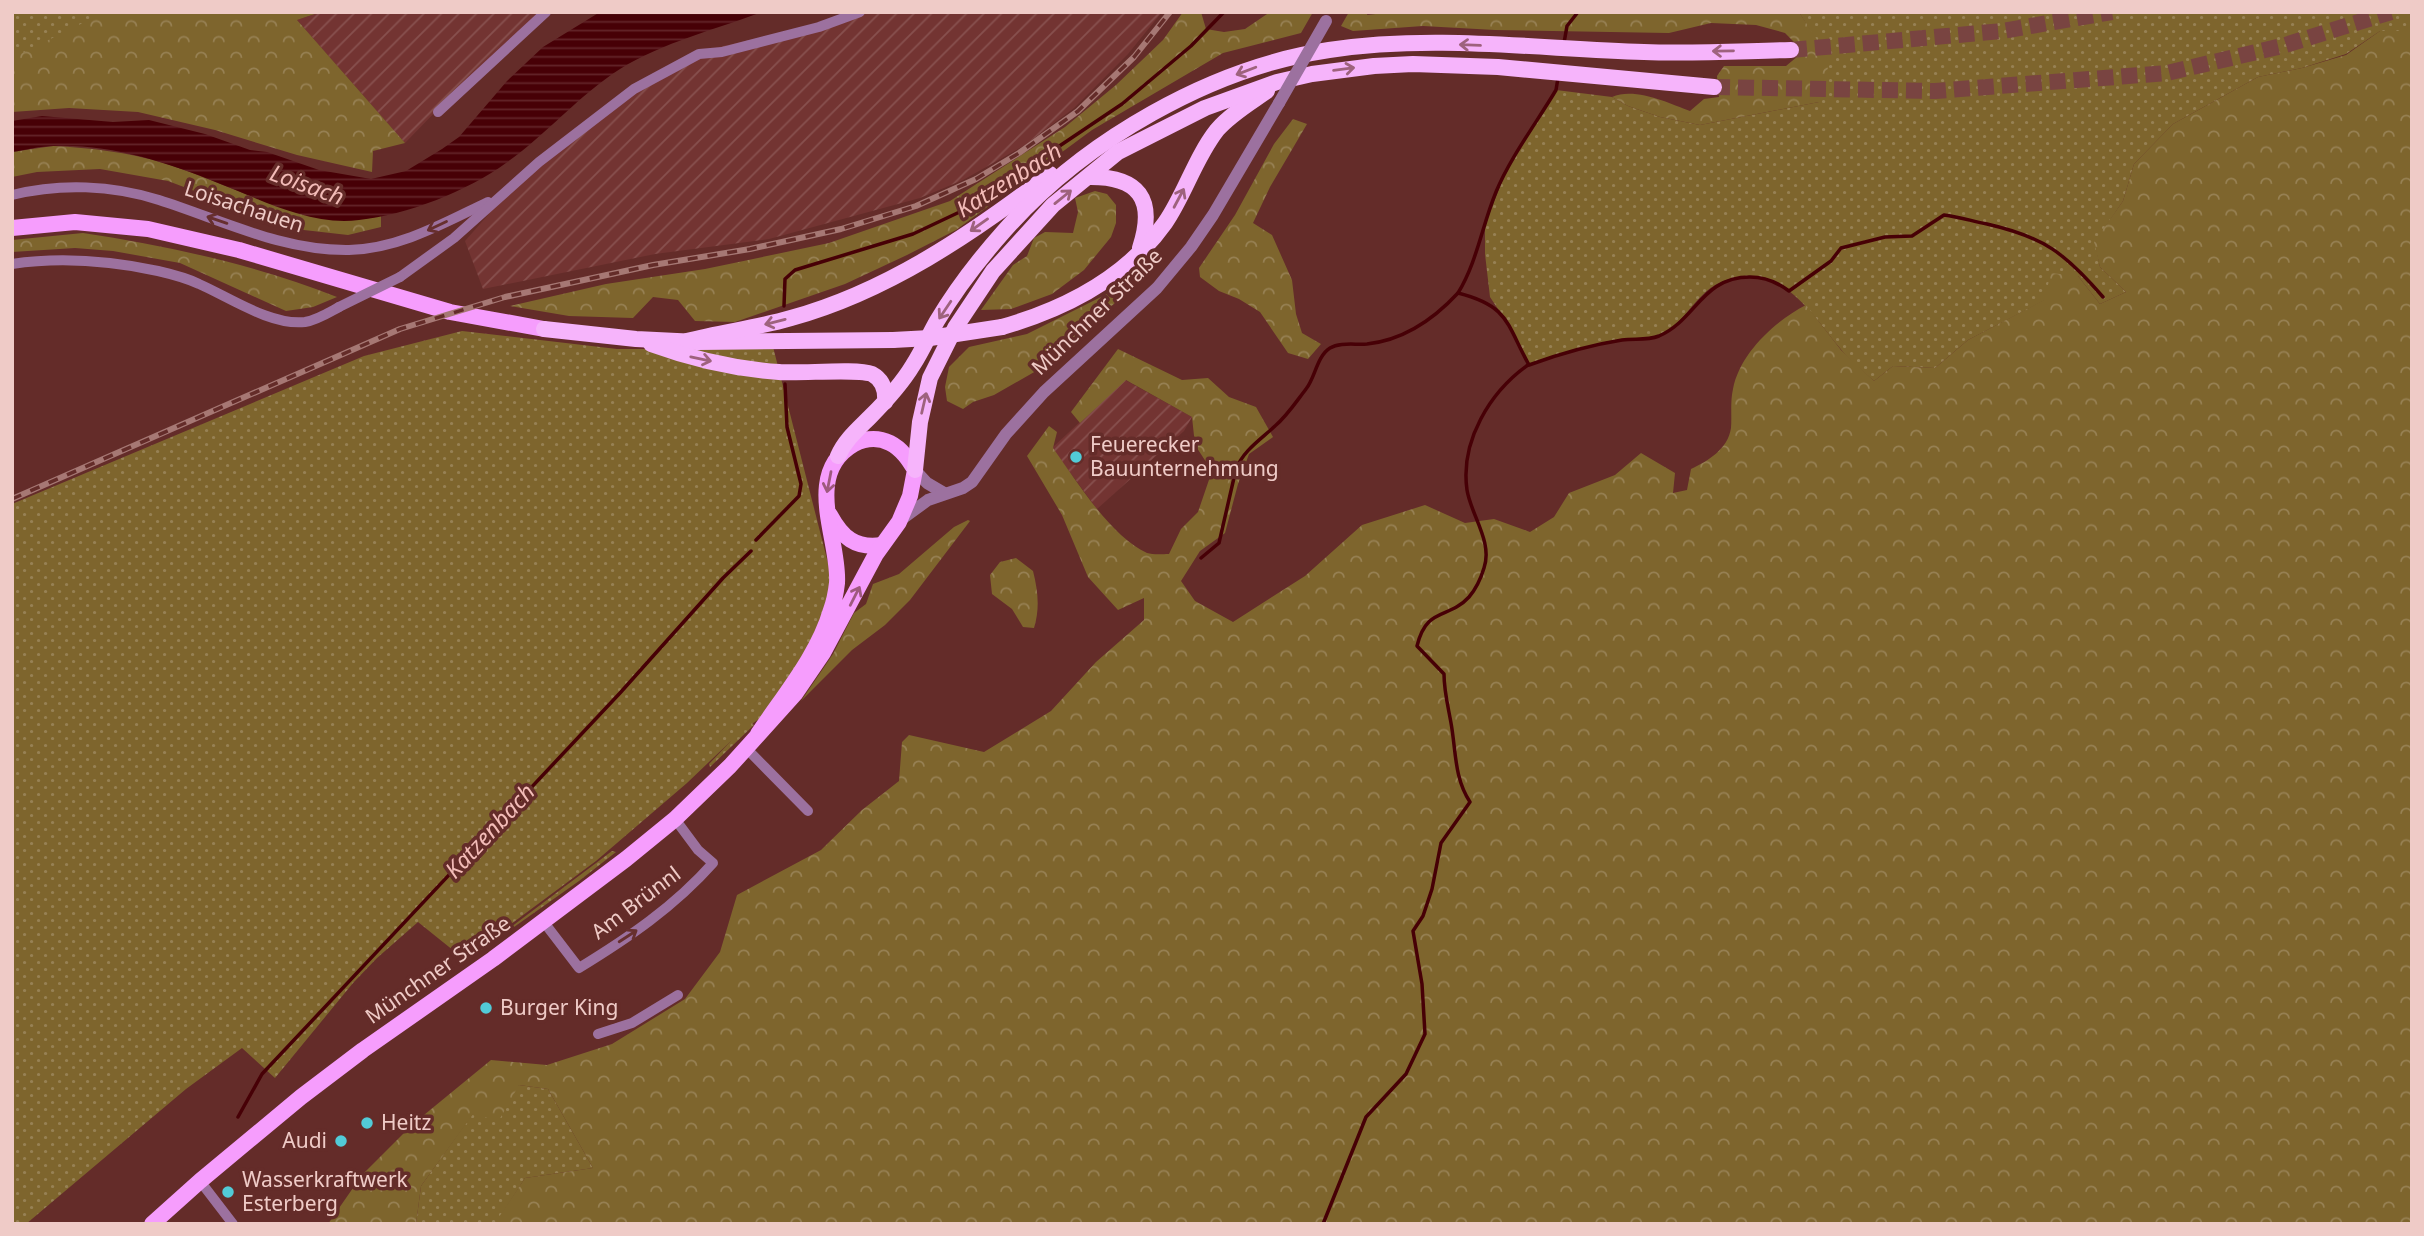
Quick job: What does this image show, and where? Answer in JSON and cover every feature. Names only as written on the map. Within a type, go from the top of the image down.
[{"type":"highway","points":[[838,456],[849,438],[901,384],[939,319],[979,261],[1015,220],[1077,163],[1117,135],[1199,90],[1253,68],[1296,56],[1330,50],[1413,44],[1649,52],[1791,50]]},
{"type":"highway","points":[[915,470],[923,407],[930,378],[955,328],[993,271],[1053,205],[1118,152],[1205,108],[1277,82],[1312,74],[1413,64],[1530,70],[1714,87]]},
{"type":"highway","points":[[544,329],[636,339],[724,343],[892,341],[1002,327],[1047,312],[1071,302],[1110,278],[1139,252],[1164,223],[1217,130],[1277,82]]},
{"type":"highway","points":[[687,341],[793,318],[879,284],[934,255],[970,232],[1055,170],[1077,163]]},
{"type":"highway","points":[[1088,177],[1120,180],[1130,185],[1143,200],[1148,217],[1139,252]]},
{"type":"highway","points":[[636,339],[678,354],[754,369],[780,372],[865,372],[880,380],[884,387],[885,402]]},
{"type":"main road","points":[[12,228],[75,222],[148,229],[239,250],[450,312],[544,329]]},
{"type":"main road","points":[[876,439],[897,447],[915,470],[910,496],[900,522],[837,615],[837,583],[828,524],[828,485],[838,456],[861,441],[876,439]]},
{"type":"main road","points":[[828,510],[838,529],[849,541],[861,545],[882,545]]},
{"type":"main road","name":"Münchner Straße","points":[[152,1224],[286,1109],[363,1050],[543,921],[675,819],[795,694],[837,615]]},
{"type":"street","points":[[438,112],[546,12]]},
{"type":"street","name":"Loisachauen","points":[[12,264],[86,262],[159,271],[197,282],[241,304],[288,322],[323,316],[400,277],[454,238],[498,197],[634,89],[699,54],[722,52],[819,27],[860,12]]},
{"type":"street","name":"Münchner Straße","points":[[900,522],[914,508],[972,482],[1006,434],[1044,392],[1157,288],[1213,215],[1329,17]]},
{"type":"street","name":"Loisachauen","points":[[12,195],[59,187],[127,192],[158,200],[278,242],[314,249],[352,250],[416,236],[498,197]]},
{"type":"street","points":[[915,470],[927,484],[944,493]]},
{"type":"street","points":[[746,748],[808,811]]},
{"type":"street","name":"Am Brünnl","points":[[543,921],[579,968],[640,929],[695,883],[713,863],[698,850],[675,819]]},
{"type":"street","points":[[598,1034],[632,1023],[678,995]]},
{"type":"street","points":[[200,1181],[233,1224]]},
{"type":"shaded area","points":[[320,12],[544,12],[439,108],[405,143],[297,20]]},
{"type":"shaded area","points":[[845,12],[1162,12],[1128,54],[1074,108],[1025,145],[963,180],[920,198],[769,239],[655,254],[483,289],[465,241],[488,215],[506,187],[633,86],[698,52],[820,24]]},
{"type":"shaded area","points":[[1125,380],[1192,417],[1184,431],[1097,509],[1052,448]]},
{"type":"green space","points":[[1419,11],[1489,14],[1799,12],[1830,60],[1819,102],[1700,125],[1660,117],[1628,106],[1612,97],[1621,94],[1641,95],[1690,111],[1704,99],[1719,97],[1717,76],[1724,66],[1786,66],[1798,56],[1794,42],[1785,33],[1756,25],[1711,23],[1669,33],[1423,26],[1353,31],[1341,26],[1349,12],[1368,12],[1367,15]]},
{"type":"green space","points":[[12,12],[321,12],[12,102]]},
{"type":"green space","points":[[105,12],[320,12],[297,20],[405,143],[373,151],[372,172],[297,155],[215,130],[138,112],[69,108],[12,112],[12,58]]},
{"type":"green space","points":[[1183,12],[1201,12],[1206,29],[1224,32],[1245,29],[1270,12],[1313,12],[1301,33],[1223,53],[1092,130],[956,230],[845,284],[735,322],[695,321],[678,300],[653,297],[633,318],[569,316],[510,306],[606,284],[705,269],[829,243],[950,201],[1065,127],[1116,85],[1163,40]]},
{"type":"green space","points":[[1799,12],[2412,12],[2412,31],[2380,31],[2346,54],[2302,68],[2258,77],[2173,124],[2134,164],[2123,201],[2095,242],[2100,267],[2126,292],[2100,304],[2078,276],[2045,300],[1968,340],[1935,368],[1893,366],[1874,381],[1847,356],[1803,303],[1774,282],[1758,277],[1740,277],[1719,283],[1703,294],[1676,325],[1659,336],[1598,344],[1529,365],[1510,327],[1490,297],[1485,225],[1506,171],[1556,90],[1612,97],[1628,106],[1660,117],[1700,125],[1819,102],[1813,35]]},
{"type":"green space","points":[[2380,31],[2412,31],[2412,1224],[495,1223],[525,1178],[593,1168],[548,1089],[519,1085],[498,1122],[474,1113],[421,1186],[416,1224],[328,1224],[362,1175],[413,1124],[491,1060],[547,1065],[612,1044],[685,999],[720,952],[737,895],[821,850],[862,810],[899,781],[902,742],[909,735],[984,752],[1051,711],[1096,662],[1144,620],[1144,598],[1118,610],[1088,577],[1062,515],[1027,456],[1049,426],[1057,432],[1053,448],[1107,521],[1133,545],[1147,553],[1169,554],[1181,529],[1198,512],[1212,471],[1195,445],[1192,417],[1126,380],[1080,423],[1071,412],[1118,349],[1182,380],[1208,378],[1229,397],[1256,407],[1273,437],[1249,454],[1225,533],[1200,551],[1181,581],[1195,601],[1233,622],[1305,576],[1362,525],[1425,505],[1465,523],[1494,519],[1530,532],[1554,517],[1569,493],[1615,475],[1641,453],[1675,473],[1673,493],[1687,490],[1691,469],[1716,453],[1726,442],[1731,428],[1733,389],[1743,363],[1760,339],[1782,320],[1806,305],[1841,350],[1874,381],[1893,366],[1935,368],[1968,340],[2044,300],[2051,273],[2078,276],[2100,304],[2126,292],[2100,267],[2094,242],[2123,201],[2134,164],[2173,124],[2258,77],[2346,55]]},
{"type":"green space","points":[[1293,119],[1307,124],[1270,187],[1253,223],[1272,235],[1292,280],[1296,314],[1302,333],[1321,344],[1308,359],[1288,353],[1260,312],[1219,291],[1200,277],[1199,268],[1235,215],[1274,144]]},
{"type":"green space","points":[[53,146],[109,151],[150,159],[298,212],[353,219],[381,216],[381,227],[348,235],[295,229],[168,181],[100,169],[37,172],[12,177],[12,152]]},
{"type":"green space","points":[[1095,191],[1107,194],[1116,205],[1116,223],[1111,237],[1084,270],[1052,294],[1011,309],[981,310],[1013,265],[1027,256],[1034,238],[1045,232],[1073,233],[1078,212],[1075,198]]},
{"type":"green space","points":[[83,233],[212,258],[275,275],[337,297],[313,307],[286,311],[180,263],[113,251],[75,248],[12,252],[12,240]]},
{"type":"green space","points":[[1131,282],[1125,294],[1043,367],[963,409],[947,401],[945,387],[949,367],[969,347],[1027,334]]},
{"type":"green space","points":[[462,331],[617,349],[684,349],[770,335],[830,571],[830,590],[819,628],[763,716],[710,767],[709,764],[732,740],[687,783],[596,861],[464,959],[418,922],[353,983],[275,1078],[242,1048],[186,1089],[26,1224],[12,1224],[12,504],[364,356]]},
{"type":"green space","points":[[970,521],[910,600],[885,625],[852,650],[801,701],[833,654],[854,613],[866,604],[873,584],[899,574],[954,527]]},
{"type":"green space","points":[[1016,558],[1033,571],[1038,599],[1034,628],[1023,627],[1012,609],[992,594],[990,575],[1000,562]]},
{"type":"green space","points":[[612,851],[616,852],[462,964]]},
{"type":"green space","points":[[519,1085],[548,1089],[593,1168],[525,1178],[496,1223],[500,1224],[416,1224],[421,1186],[474,1112]]},
{"type":"water","name":"Loisach","points":[[600,12],[762,12],[672,44],[620,69],[576,103],[521,152],[491,173],[436,200],[377,217],[341,221],[304,215],[178,168],[117,151],[54,146],[12,152],[12,121],[42,116],[113,122],[149,120],[205,134],[250,150],[267,152],[319,170],[371,179],[406,171],[459,137],[507,81],[543,47]]},
{"type":"waterway","name":"Katzenbach","points":[[784,306],[785,279],[795,270],[913,234],[985,200],[1122,104],[1191,46],[1224,12]]},
{"type":"waterway","points":[[1564,43],[1567,26],[1578,12]]},
{"type":"waterway","points":[[1558,78],[1556,90],[1502,179],[1470,269],[1458,293],[1475,298],[1497,310],[1510,327],[1529,365],[1598,344],[1659,336],[1672,329],[1710,291],[1734,279],[1761,278],[1789,291],[1831,261],[1841,248],[1885,237],[1912,236],[1944,215],[2007,229],[2039,241],[2065,258],[2103,297]]},
{"type":"waterway","points":[[1201,558],[1219,543],[1239,462],[1291,409],[1309,384],[1326,352],[1338,345],[1381,342],[1405,333],[1428,320],[1458,293]]},
{"type":"waterway","points":[[1323,1224],[1366,1117],[1406,1074],[1425,1034],[1422,984],[1413,931],[1423,916],[1432,889],[1441,843],[1470,802],[1458,774],[1444,674],[1417,646],[1426,625],[1461,604],[1471,594],[1481,576],[1486,548],[1467,490],[1468,454],[1473,436],[1490,403],[1501,389],[1528,365]]},
{"type":"waterway","name":"Katzenbach","points":[[756,540],[799,496],[801,484],[787,427],[785,384]]},
{"type":"waterway","name":"Katzenbach","points":[[238,1117],[262,1074],[751,551]]},
{"type":"tunnel","points":[[1791,50],[2002,31],[2112,12]]},
{"type":"tunnel","points":[[1714,87],[1935,91],[2167,73],[2282,46],[2391,12]]},
{"type":"railway","points":[[12,499],[400,329],[505,297],[841,229],[916,206],[976,179],[1019,153],[1078,111],[1134,57],[1170,12]]},
{"type":"place","name":"Feuerecker Bauunternehmung","points":[[1076,457]]},
{"type":"place","name":"Burger King","points":[[486,1008]]},
{"type":"place","name":"Heitz","points":[[367,1123]]},
{"type":"place","name":"Audi","points":[[341,1141]]},
{"type":"place","name":"Wasserkraftwerk Esterberg","points":[[228,1192]]}]
